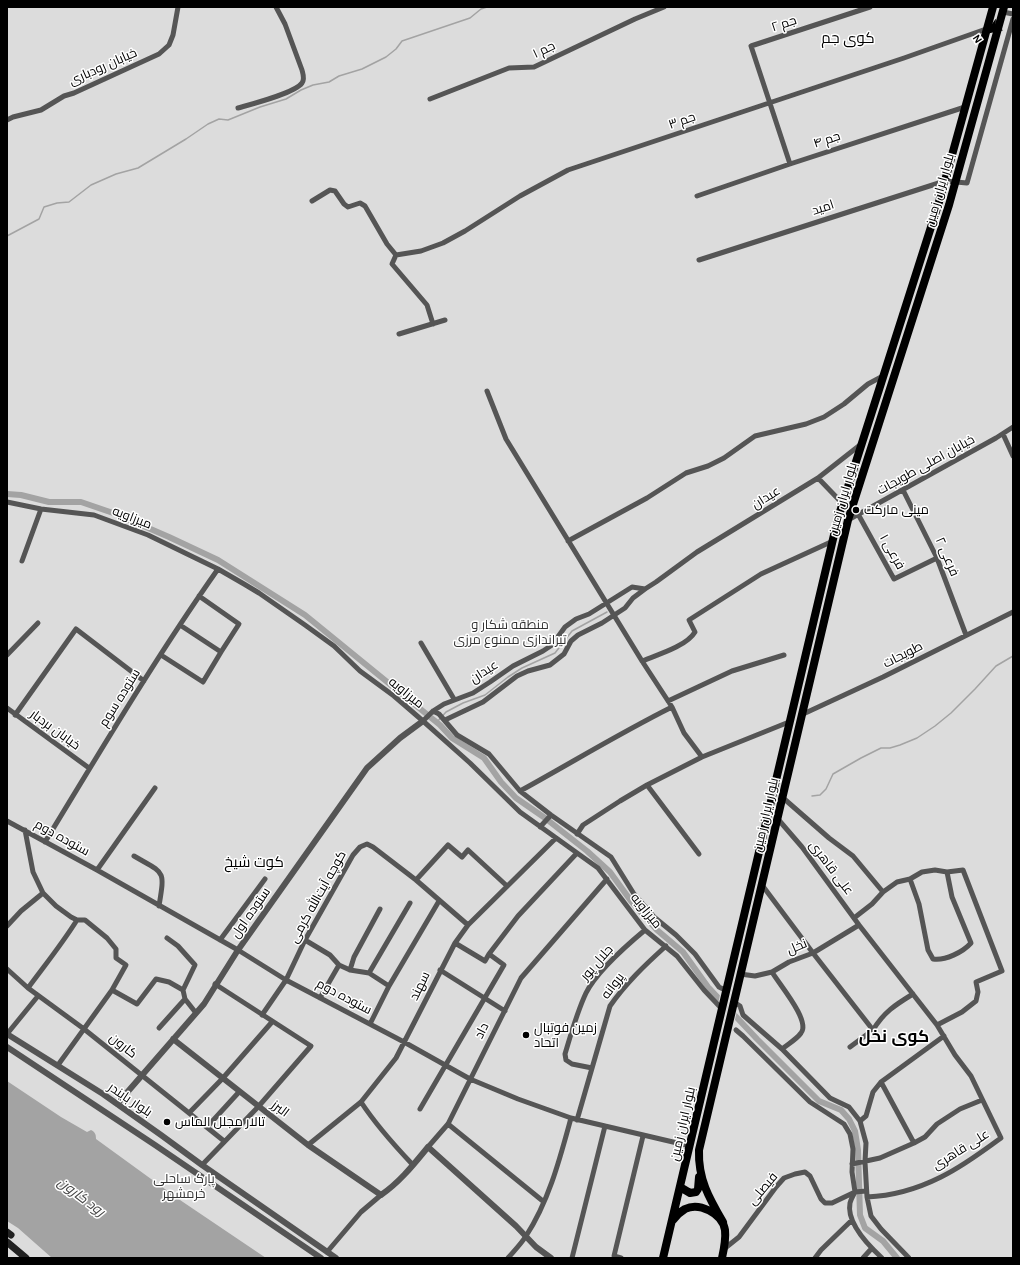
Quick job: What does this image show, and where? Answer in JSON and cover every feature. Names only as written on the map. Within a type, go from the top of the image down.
[{"type":"main road","name":"بلوار ایران زمین","points":[[663,1258],[833,541],[861,445],[945,181],[993,7]]},
{"type":"main road","name":"بلوار ایران زمین","points":[[723,1222],[706,1191],[700,1171],[699,1150],[848,520],[955,181],[1004,9]]},
{"type":"main road","points":[[680,1187],[690,1193],[696,1192],[698,1189],[700,1171]]},
{"type":"main road","points":[[672,1221],[685,1209],[697,1207],[709,1210],[723,1222],[725,1230],[722,1254]]},
{"type":"main road","points":[[7,1242],[26,1258]]},
{"type":"street","name":"خیابان رودباری","points":[[7,120],[12,117],[41,110],[64,96],[74,93],[159,54],[169,45],[173,35],[178,7]]},
{"type":"street","points":[[238,108],[294,90],[304,78],[285,24],[276,7]]},
{"type":"street","name":"جم ۱","points":[[430,99],[509,68],[534,67],[635,19],[664,7]]},
{"type":"street","name":"جم ۲","points":[[770,102],[751,46],[870,7]]},
{"type":"street","points":[[1004,9],[1013,14]]},
{"type":"street","name":"امید","points":[[699,260],[945,181],[955,181],[967,184],[1013,19]]},
{"type":"street","name":"جم ۳","points":[[396,255],[421,251],[443,243],[465,231],[520,196],[568,170],[896,61],[986,29]]},
{"type":"street","points":[[770,102],[790,164]]},
{"type":"street","name":"جم ۴","points":[[697,196],[965,107]]},
{"type":"street","points":[[312,201],[330,190],[335,191],[344,204],[348,207],[360,203],[365,206],[387,244],[396,255],[392,264],[427,305],[433,324]]},
{"type":"street","points":[[399,334],[445,320]]},
{"type":"street","points":[[568,541],[647,498],[686,473],[708,466],[724,458],[755,436],[806,424],[824,417],[844,404],[868,384],[883,376]]},
{"type":"street","points":[[487,391],[506,439],[614,616],[672,707],[684,733],[702,757]]},
{"type":"street","name":"خیابان اصلی طویجات","points":[[848,520],[1003,434],[1013,426]]},
{"type":"street","points":[[1003,434],[1013,456]]},
{"type":"street","name":"عیدان","points":[[443,718],[483,702],[517,676],[550,664],[564,654],[571,641],[578,635],[614,616],[625,608],[633,598],[644,589],[697,552],[818,478],[861,445]]},
{"type":"street","points":[[818,478],[843,504]]},
{"type":"street","name":"فرعی ۲","points":[[902,490],[937,558],[966,635]]},
{"type":"street","name":"میرزاویه","points":[[7,502],[41,509],[94,515],[148,535],[218,569],[259,593],[308,627],[334,646],[360,671],[424,720],[520,812],[542,825],[556,838],[598,868],[645,930],[677,956],[704,990],[722,1009]]},
{"type":"street","points":[[22,561],[41,509]]},
{"type":"street","name":"فرعی ۱","points":[[858,514],[894,579],[937,558]]},
{"type":"street","points":[[642,661],[671,650],[692,637],[695,632],[690,620],[761,574],[833,541]]},
{"type":"street","name":"ستوده سوم","points":[[45,842],[144,681],[218,569]]},
{"type":"street","name":"عیدان","points":[[424,720],[432,712],[454,699],[473,692],[513,666],[543,651],[552,645],[566,627],[576,619],[589,614],[632,587],[644,589]]},
{"type":"street","points":[[161,655],[203,682],[238,624],[199,596]]},
{"type":"street","name":"طویجات","points":[[801,715],[883,677],[1013,612]]},
{"type":"street","points":[[7,655],[38,623]]},
{"type":"street","points":[[180,625],[220,652]]},
{"type":"street","points":[[15,714],[76,629],[144,681]]},
{"type":"street","points":[[421,643],[454,699]]},
{"type":"street","points":[[668,701],[732,671],[784,655]]},
{"type":"street","points":[[520,790],[628,729],[672,707]]},
{"type":"street","name":"خیابان بردبار","points":[[7,708],[90,768]]},
{"type":"street","points":[[432,712],[443,718],[457,735],[489,754],[520,790],[550,816],[611,857],[634,894],[654,917],[676,935],[695,954],[726,993]]},
{"type":"street","name":"ستوده اول","points":[[117,1104],[204,1004],[215,984],[238,950],[367,768],[400,738],[424,720]]},
{"type":"street","points":[[577,834],[583,825],[647,785],[702,757],[789,722]]},
{"type":"street","points":[[647,785],[699,854]]},
{"type":"street","points":[[97,870],[155,788]]},
{"type":"street","points":[[782,797],[829,838],[853,856],[883,892]]},
{"type":"street","points":[[542,825],[550,816]]},
{"type":"street","name":"علی قاهری","points":[[777,818],[802,847],[854,918],[937,1025],[955,1055],[971,1076],[1001,1138],[941,1177],[905,1190],[880,1196],[867,1197]]},
{"type":"street","name":"ستوده دوم","points":[[7,821],[238,950],[286,980],[404,1042],[470,1079],[518,1099],[577,1120],[690,1146]]},
{"type":"street","points":[[25,830],[33,872],[43,893],[56,906],[77,920],[85,920],[107,938],[116,949],[116,958],[126,965],[112,990],[58,1065]]},
{"type":"street","name":"سهند","points":[[308,1145],[361,1102],[396,1058],[440,970],[455,943],[468,925],[556,838]]},
{"type":"street","name":"کوچه آیت‌الله کرمی","points":[[262,1015],[286,980],[305,940],[353,855],[367,844],[416,880],[468,925]]},
{"type":"street","points":[[416,880],[448,845],[462,857],[468,850],[507,886]]},
{"type":"street","points":[[455,943],[485,961],[518,916],[577,853]]},
{"type":"street","points":[[134,856],[159,870],[162,875],[163,882],[159,906]]},
{"type":"street","points":[[854,918],[872,904],[883,892],[897,882],[910,879],[922,872],[935,870],[946,872],[963,870],[1002,971],[976,982],[978,992],[976,1001],[962,1012],[937,1025]]},
{"type":"street","points":[[910,879],[919,904],[928,950],[933,959],[939,960],[967,947],[971,943],[952,897],[946,872]]},
{"type":"street","points":[[220,940],[265,879]]},
{"type":"street","name":"داد","points":[[327,1252],[379,1193],[392,1187],[414,1165],[448,1124],[522,978],[607,879]]},
{"type":"street","points":[[762,885],[873,1030]]},
{"type":"street","points":[[7,926],[21,911],[43,893]]},
{"type":"street","points":[[370,1024],[389,986],[439,901]]},
{"type":"street","points":[[369,972],[410,903]]},
{"type":"street","points":[[350,970],[354,957],[380,909]]},
{"type":"street","points":[[28,988],[52,954],[64,941],[77,920]]},
{"type":"street","name":"نخل","points":[[740,974],[755,976],[772,972],[789,962],[813,953],[859,924]]},
{"type":"street","name":"جلال پور","points":[[592,1068],[572,1064],[566,1060],[565,1054],[586,992],[597,977],[625,947],[645,930]]},
{"type":"street","points":[[167,938],[178,946],[195,965],[183,990],[185,999],[196,1012]]},
{"type":"street","points":[[305,940],[330,955],[339,965],[350,970],[369,972],[389,986]]},
{"type":"street","name":"پروانه","points":[[577,1120],[610,1006],[620,991],[640,969],[666,946]]},
{"type":"street","points":[[420,1109],[444,1065],[504,965],[489,954]]},
{"type":"street","points":[[320,998],[339,965]]},
{"type":"street","name":"کارون","points":[[7,968],[38,996],[84,1029],[224,1141]]},
{"type":"street","points":[[440,970],[505,1011]]},
{"type":"street","points":[[772,972],[794,1004],[802,1018],[804,1025],[802,1032],[782,1049]]},
{"type":"street","points":[[112,990],[137,1004],[156,979],[169,982],[183,990]]},
{"type":"street","points":[[202,1165],[258,1107],[310,1046],[215,984]]},
{"type":"street","points":[[850,1047],[873,1030],[891,1007],[912,994]]},
{"type":"street","points":[[7,1034],[38,996]]},
{"type":"street","points":[[159,1028],[185,999]]},
{"type":"street","points":[[734,1004],[740,1006],[743,1015],[782,1049],[830,1098],[849,1107],[860,1121],[866,1143],[863,1162],[865,1191],[871,1216],[881,1229],[909,1258]]},
{"type":"street","points":[[189,1113],[223,1078],[272,1022]]},
{"type":"street","points":[[736,1030],[810,1102],[821,1110],[836,1117],[844,1124],[850,1134],[853,1149],[856,1192],[850,1201],[849,1209],[852,1220],[861,1235],[882,1258]]},
{"type":"street","name":"بلوار بایندر","points":[[7,1034],[58,1065],[117,1104],[217,1176],[336,1258]]},
{"type":"street","points":[[860,1121],[866,1116],[873,1092],[881,1082],[944,1036]]},
{"type":"street","name":"البرز","points":[[173,1039],[308,1145],[379,1193]]},
{"type":"street","name":"بلوار بایندر","points":[[7,1047],[36,1065],[321,1258]]},
{"type":"street","points":[[36,1065],[42,1056]]},
{"type":"street","points":[[881,1082],[914,1143]]},
{"type":"street","points":[[207,1127],[240,1092]]},
{"type":"street","points":[[854,1164],[880,1158],[914,1143],[925,1137],[936,1124],[960,1110],[982,1100]]},
{"type":"street","points":[[361,1102],[378,1126],[414,1165]]},
{"type":"street","points":[[508,1258],[526,1237],[544,1202],[562,1152],[571,1118]]},
{"type":"street","points":[[448,1124],[544,1202]]},
{"type":"street","points":[[572,1258],[605,1126]]},
{"type":"street","points":[[620,1258],[614,1256],[644,1136]]},
{"type":"street","points":[[428,1147],[516,1226],[536,1247],[551,1258]]},
{"type":"street","name":"فیصلی","points":[[722,1254],[739,1237],[784,1178],[805,1172],[810,1176],[821,1199],[825,1203],[832,1203],[856,1192]]},
{"type":"street","points":[[211,1184],[217,1176]]},
{"type":"street","points":[[856,1192],[865,1191]]},
{"type":"street","points":[[815,1258],[821,1250],[852,1220]]},
{"type":"street","points":[[863,1258],[872,1248]]},
{"type":"green space","name":"منطقه شکار و تیراندازی ممنوع مرزی","points":[[7,7],[1013,7],[1013,1258],[7,1258]]},
{"type":"water","name":"رود کارون","points":[[7,1081],[61,1117],[87,1132],[91,1130],[95,1133],[96,1139],[180,1200],[266,1258],[52,1258],[18,1228],[7,1221]]},
{"type":"waterway","points":[[7,236],[39,219],[44,207],[57,203],[69,202],[91,185],[116,174],[138,168],[208,124],[219,119],[228,120],[260,107],[286,99],[313,85],[329,82],[339,76],[362,69],[386,57],[396,49],[402,41],[470,18],[481,9],[487,7]]},
{"type":"waterway","points":[[7,494],[21,495],[49,502],[81,502],[116,514],[218,560],[305,615],[440,725],[452,738],[484,758],[501,782],[516,798],[545,818],[587,851],[610,872],[631,901],[657,930],[683,952],[708,987],[819,1101],[841,1110],[849,1119],[855,1131],[858,1150],[860,1215],[865,1228],[883,1241],[897,1258]]},
{"type":"waterway","points":[[437,722],[446,712],[463,703],[485,695],[522,668],[555,653],[572,631],[607,612]]},
{"type":"waterway","points":[[812,796],[820,795],[826,789],[833,774],[861,758],[881,748],[890,748],[917,738],[935,726],[951,713],[996,666],[1013,656]]},
{"type":"place","name":"مینی مارکت","points":[[856,510]]},
{"type":"place","name":"زمین فوتبال اتحاد","points":[[526,1035]]},
{"type":"place","name":"تالار مجلل الماس","points":[[167,1122]]},
{"type":"district","name":"کوی جم","points":[[848,39]]},
{"type":"district","name":"کوت شیخ","points":[[254,863]]},
{"type":"district","name":"کوی نخل","points":[[894,1037]]},
{"type":"park label","name":"پارک ساحلی خرمشهر","points":[[184,1186]]}]
